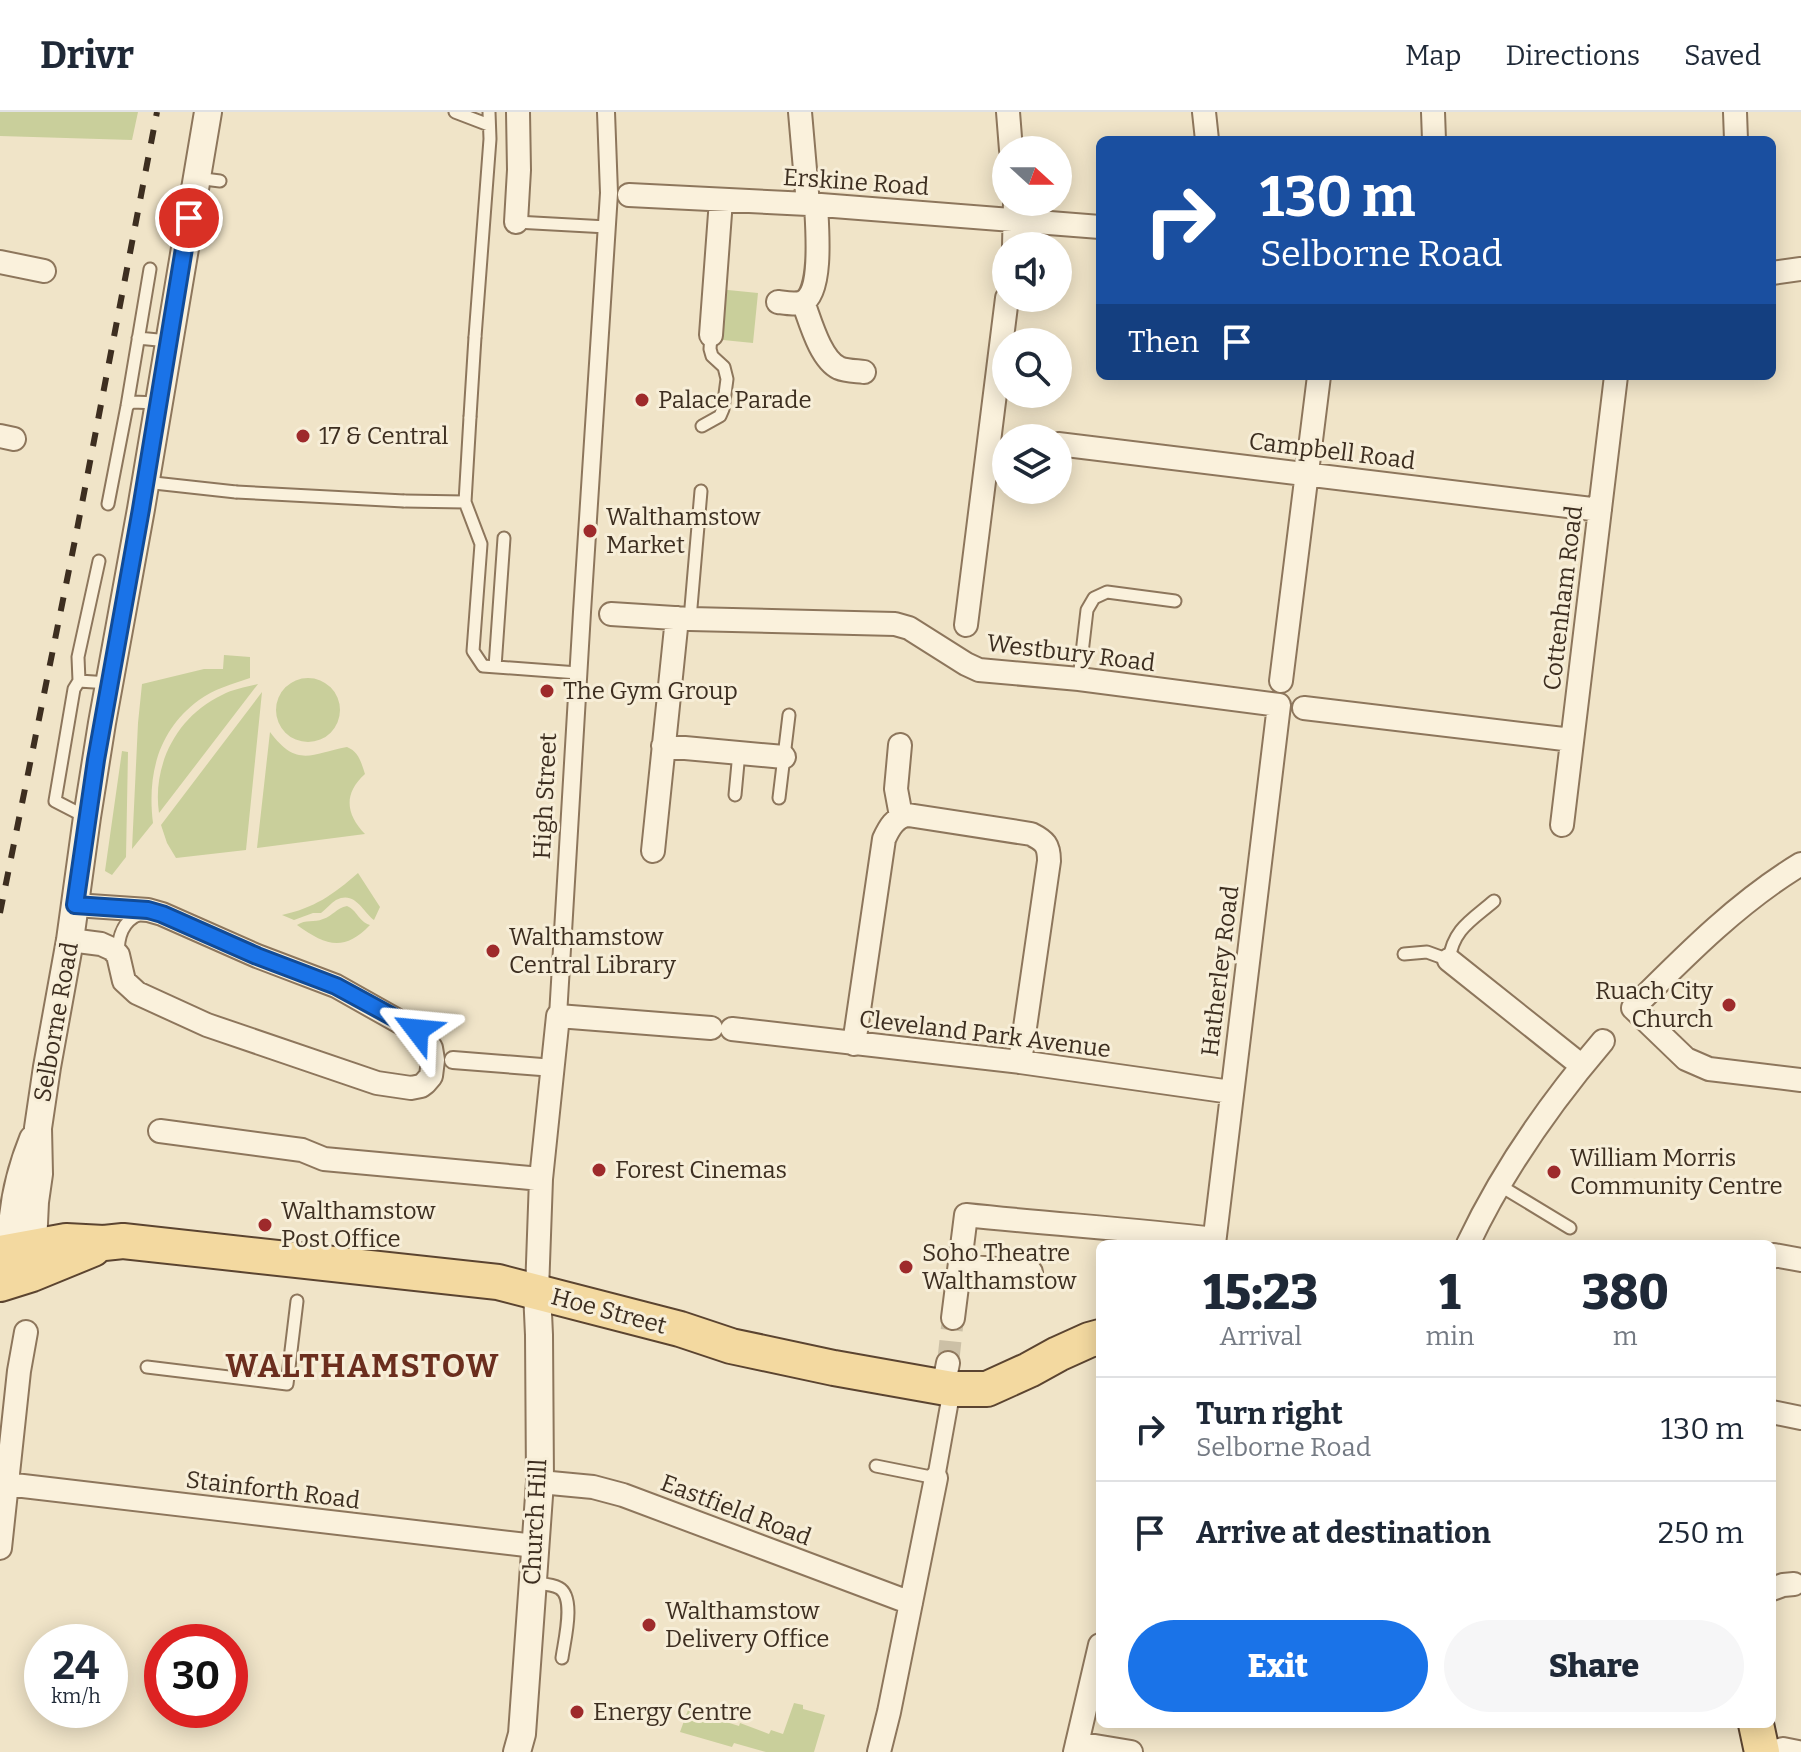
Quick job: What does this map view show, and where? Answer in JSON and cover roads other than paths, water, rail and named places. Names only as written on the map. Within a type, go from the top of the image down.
[{"type":"main road","name":"Hoe Street","points":[[15,1265],[66,1241],[123,1241],[300,1268],[498,1282],[680,1329],[731,1346],[948,1380],[987,1389],[1096,1338]]},
{"type":"main road","points":[[1757,1728],[1762,1752]]},
{"type":"street","name":"Selborne Road","points":[[15,1265],[39,1174],[38,1128],[109,683],[168,341],[208,179],[208,112]]},
{"type":"street","points":[[516,222],[518,112]]},
{"type":"street","name":"High Street","points":[[537,1291],[541,1179],[558,1016],[607,227],[619,194],[606,112]]},
{"type":"street","points":[[778,302],[803,302],[813,290],[816,274],[812,205],[800,112]]},
{"type":"street","points":[[1008,112],[1010,136]]},
{"type":"street","points":[[1204,112],[1207,136]]},
{"type":"street","points":[[1433,112],[1434,136]]},
{"type":"street","points":[[1735,112],[1736,136]]},
{"type":"street","name":"Erskine Road","points":[[619,194],[812,205],[992,210]]},
{"type":"street","points":[[710,342],[721,200]]},
{"type":"street","name":"Erskine Road","points":[[1042,216],[1096,226]]},
{"type":"street","points":[[0,262],[44,271]]},
{"type":"street","points":[[1776,272],[1801,269]]},
{"type":"street","points":[[803,302],[829,361],[841,369],[864,372]]},
{"type":"street","points":[[999,424],[1006,312]]},
{"type":"street","points":[[1281,681],[1318,380]]},
{"type":"street","name":"Cottenham Road","points":[[1562,825],[1616,380]]},
{"type":"street","name":"Campbell Road","points":[[1072,446],[1600,510]]},
{"type":"street","points":[[966,625],[992,472]]},
{"type":"street","name":"Westbury Road","points":[[582,612],[684,619],[895,624],[909,628],[975,669],[1279,705]]},
{"type":"street","points":[[653,851],[663,746],[684,619]]},
{"type":"street","name":"Hatherley Road","points":[[1214,1240],[1279,705]]},
{"type":"street","points":[[1304,708],[1572,740]]},
{"type":"street","points":[[900,745],[896,789],[901,816]]},
{"type":"street","points":[[663,746],[784,757]]},
{"type":"street","points":[[854,1044],[884,839],[890,827],[901,816],[908,815],[1031,834],[1044,840],[1049,848],[1020,1062]]},
{"type":"street","points":[[1801,864],[1752,898],[1709,934],[1633,1008],[1686,1059],[1709,1069],[1801,1080]]},
{"type":"street","points":[[70,940],[105,946],[118,955],[124,981],[137,993],[207,1025],[377,1083],[411,1088],[421,1086],[431,1076],[433,1060],[427,1039],[417,1030],[336,986],[257,956],[162,914],[148,910],[75,905]]},
{"type":"street","points":[[1449,960],[1582,1066]]},
{"type":"street","name":"Cleveland Park Avenue","points":[[558,1016],[722,1028],[1020,1062],[1231,1092]]},
{"type":"street","points":[[1470,1240],[1499,1185],[1535,1128],[1603,1041]]},
{"type":"street","points":[[453,1060],[554,1068]]},
{"type":"street","points":[[160,1131],[302,1150],[324,1159],[541,1179]]},
{"type":"street","points":[[953,1318],[966,1215],[1070,1226],[1125,1228],[1201,1240]]},
{"type":"street","points":[[1776,1255],[1801,1260]]},
{"type":"street","points":[[960,1266],[1031,1272]]},
{"type":"street","name":"Church Hill","points":[[517,1752],[522,1734],[540,1482],[537,1291]]},
{"type":"street","points":[[0,1548],[26,1332]]},
{"type":"street","points":[[879,1752],[936,1478],[948,1380]]},
{"type":"street","points":[[1776,1413],[1801,1418]]},
{"type":"street","name":"Eastfield Road","points":[[540,1482],[593,1487],[623,1495],[911,1603]]},
{"type":"street","name":"Stainforth Road","points":[[6,1484],[535,1546]]},
{"type":"street","points":[[1096,1662],[1076,1748],[1131,1752]]},
{"type":"street","points":[[1772,1752],[1783,1749],[1798,1752]]},
{"type":"lane","points":[[455,112],[489,125]]},
{"type":"lane","points":[[489,112],[490,139],[465,502],[481,544],[473,651],[483,666],[578,673]]},
{"type":"lane","points":[[516,222],[607,227]]},
{"type":"lane","points":[[108,504],[150,269]]},
{"type":"lane","points":[[138,338],[168,341]]},
{"type":"lane","points":[[702,426],[720,416],[727,379],[724,367],[712,356],[710,342]]},
{"type":"lane","points":[[127,406],[132,402],[158,403]]},
{"type":"lane","points":[[145,482],[208,490],[465,502]]},
{"type":"lane","points":[[684,619],[701,491]]},
{"type":"lane","points":[[495,667],[504,538]]},
{"type":"lane","points":[[87,817],[55,801],[74,689],[79,681],[78,657],[99,561]]},
{"type":"lane","points":[[1079,679],[1087,610],[1094,598],[1107,592],[1175,601]]},
{"type":"lane","points":[[79,681],[109,683]]},
{"type":"lane","points":[[779,798],[789,715]]},
{"type":"lane","points":[[735,795],[739,752]]},
{"type":"lane","points":[[1404,954],[1427,952],[1449,960],[1451,943],[1459,932],[1494,901]]},
{"type":"lane","points":[[118,955],[118,942],[126,923],[131,917],[148,910]]},
{"type":"lane","points":[[1499,1185],[1570,1228]]},
{"type":"lane","points":[[147,1367],[287,1384],[297,1301]]},
{"type":"lane","points":[[876,1466],[936,1478]]},
{"type":"lane","points":[[532,1583],[556,1587],[565,1594],[568,1610],[562,1658]]},
{"type":"tunnel","points":[[948,1363],[953,1318]]},
{"type":"railway","points":[[0,913],[157,112]]},
{"type":"place","name":"Palace Parade","points":[[642,400]]},
{"type":"place","name":"17 & Central","points":[[303,436]]},
{"type":"place","name":"Walthamstow Market","points":[[590,531]]},
{"type":"place","name":"The Gym Group","points":[[547,691]]},
{"type":"place","name":"Walthamstow Central Library","points":[[493,951]]},
{"type":"place","name":"Ruach City Church","points":[[1729,1005]]},
{"type":"place","name":"Forest Cinemas","points":[[599,1170]]},
{"type":"place","name":"William Morris Community Centre","points":[[1554,1172]]},
{"type":"place","name":"Walthamstow Post Office","points":[[265,1225]]},
{"type":"place","name":"Soho Theatre Walthamstow","points":[[906,1267]]},
{"type":"place","name":"Walthamstow Delivery Office","points":[[649,1625]]},
{"type":"place","name":"Energy Centre","points":[[577,1712]]},
{"type":"district","name":"WALTHAMSTOW","points":[[363,1366]]}]
